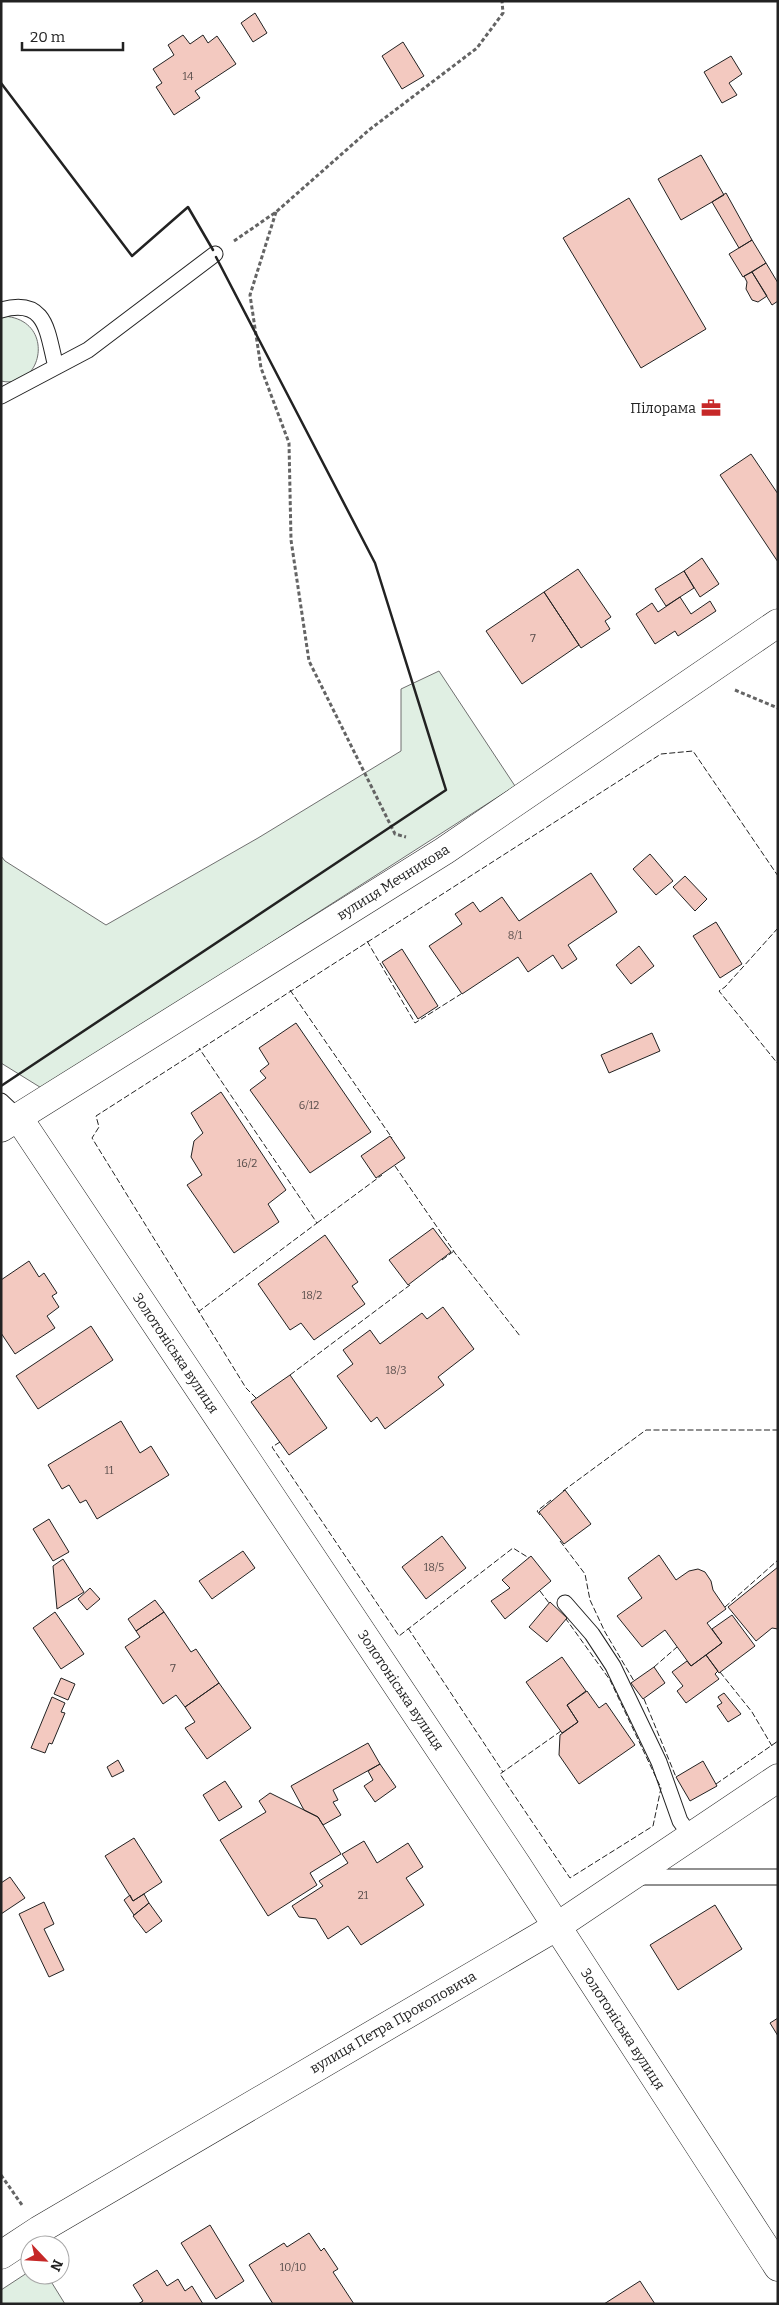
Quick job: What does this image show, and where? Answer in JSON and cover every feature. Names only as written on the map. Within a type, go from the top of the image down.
[{"type":"street","name":"вулиця Мечникова","points":[[7,1115],[444,850],[778,623]]},
{"type":"street","name":"Золотоніська вулиця","points":[[7,1115],[517,1865],[778,2267]]},
{"type":"street","name":"вулиця Петра Прокоповича","points":[[1,2255],[69,2212],[556,1927],[778,1778]]},
{"type":"lane","points":[[1,396],[88,350],[215,254]]},
{"type":"lane","points":[[1,310],[25,307],[37,311],[45,322],[56,367]]},
{"type":"lane","points":[[565,1603],[592,1634],[613,1666],[660,1762],[680,1821],[692,1836]]},
{"type":"lane","points":[[630,1877],[778,1877]]},
{"type":"path","points":[[215,254],[276,212],[369,130],[477,48],[503,13],[502,1]]},
{"type":"path","points":[[276,212],[250,295],[261,368],[289,443],[290,540],[309,661],[395,834],[444,850]]},
{"type":"path","points":[[700,676],[778,708]]},
{"type":"green space","points":[[1,316],[19,319],[31,328],[37,340],[38,353],[35,365],[27,375],[16,381],[1,381]]},
{"type":"green space","points":[[439,671],[515,786],[43,1089],[1,1063],[1,856],[5,861],[106,925],[258,838],[401,751],[401,689]]},
{"type":"green space","points":[[20,2278],[20,2285],[53,2285],[65,2304],[1,2304],[1,2290]]},
{"type":"building","points":[[255,13],[267,33],[253,42],[241,23]]},
{"type":"building","points":[[183,35],[190,44],[203,35],[208,43],[217,36],[236,64],[195,91],[200,98],[174,115],[156,87],[162,83],[153,69],[174,55],[168,45]]},
{"type":"building","points":[[403,42],[424,76],[402,89],[382,56]]},
{"type":"building","points":[[731,56],[742,74],[729,83],[737,95],[722,103],[704,72]]},
{"type":"building","points":[[701,155],[724,195],[681,220],[658,179]]},
{"type":"building","points":[[726,193],[752,240],[739,248],[712,202]]},
{"type":"building","points":[[629,198],[706,329],[641,368],[563,238]]},
{"type":"building","points":[[752,240],[766,263],[743,277],[729,254]]},
{"type":"building","points":[[766,263],[778,283],[778,301],[772,305],[752,272]]},
{"type":"building","points":[[752,272],[767,296],[758,302],[752,300],[746,289],[747,282],[744,276]]},
{"type":"building","points":[[751,454],[778,494],[778,562],[720,475]]},
{"type":"building","points":[[702,558],[719,584],[700,597],[684,571]]},
{"type":"building","points":[[578,569],[611,617],[605,621],[610,629],[581,648],[544,592]]},
{"type":"building","points":[[684,571],[694,588],[666,606],[655,589]]},
{"type":"building","points":[[544,592],[579,645],[522,684],[486,631]]},
{"type":"building","points":[[680,597],[691,614],[710,601],[716,611],[678,636],[675,631],[655,644],[636,614],[652,603],[658,612]]},
{"type":"building","points":[[650,854],[673,881],[656,895],[633,869]]},
{"type":"building","points":[[591,873],[617,912],[568,945],[577,959],[562,969],[553,955],[528,972],[518,957],[462,994],[429,946],[462,924],[455,914],[473,902],[480,912],[502,897],[519,921]]},
{"type":"building","points":[[685,876],[707,899],[695,911],[673,887]]},
{"type":"building","points":[[716,922],[742,964],[720,978],[693,936]]},
{"type":"building","points":[[639,946],[654,966],[631,984],[616,965]]},
{"type":"building","points":[[402,949],[438,1006],[418,1019],[382,962]]},
{"type":"building","points":[[296,1023],[371,1132],[310,1173],[250,1090],[266,1078],[260,1071],[269,1064],[259,1048]]},
{"type":"building","points":[[652,1033],[660,1051],[609,1073],[601,1055]]},
{"type":"building","points":[[221,1092],[286,1190],[268,1204],[279,1222],[234,1253],[187,1185],[202,1175],[191,1157],[194,1141],[203,1133],[191,1113]]},
{"type":"building","points":[[390,1136],[405,1158],[376,1178],[361,1156]]},
{"type":"building","points":[[433,1228],[451,1252],[408,1285],[389,1260]]},
{"type":"building","points":[[325,1235],[358,1282],[352,1286],[365,1304],[314,1340],[301,1323],[290,1330],[258,1284]]},
{"type":"building","points":[[29,1261],[39,1277],[44,1273],[57,1293],[52,1296],[59,1307],[47,1316],[55,1328],[15,1354],[1,1333],[1,1280]]},
{"type":"building","points":[[443,1307],[474,1349],[438,1377],[444,1385],[385,1429],[377,1417],[371,1422],[337,1376],[353,1364],[343,1350],[370,1330],[380,1344],[422,1313],[427,1319]]},
{"type":"building","points":[[91,1326],[113,1360],[38,1409],[16,1376]]},
{"type":"building","points":[[290,1375],[327,1428],[289,1455],[251,1402]]},
{"type":"building","points":[[121,1421],[140,1453],[151,1446],[169,1475],[97,1519],[86,1500],[80,1503],[69,1485],[62,1489],[48,1465]]},
{"type":"building","points":[[565,1490],[591,1524],[564,1544],[539,1512]]},
{"type":"building","points":[[49,1519],[69,1552],[53,1561],[33,1529]]},
{"type":"building","points":[[442,1536],[466,1568],[426,1599],[402,1567]]},
{"type":"building","points":[[243,1551],[255,1568],[212,1599],[199,1581]]},
{"type":"building","points":[[659,1555],[676,1580],[689,1571],[698,1569],[705,1572],[711,1581],[713,1590],[726,1609],[707,1623],[722,1643],[691,1666],[665,1630],[642,1647],[617,1616],[642,1598],[628,1578]]},
{"type":"building","points":[[531,1556],[551,1581],[505,1619],[491,1601],[510,1588],[502,1580]]},
{"type":"building","points":[[63,1559],[84,1592],[57,1609],[53,1566]]},
{"type":"building","points":[[778,1567],[778,1629],[772,1628],[756,1641],[728,1607]]},
{"type":"building","points":[[90,1588],[100,1599],[87,1610],[78,1599]]},
{"type":"building","points":[[155,1600],[164,1612],[136,1631],[128,1619]]},
{"type":"building","points":[[550,1602],[567,1618],[547,1642],[529,1627]]},
{"type":"building","points":[[55,1612],[84,1654],[61,1669],[33,1628]]},
{"type":"building","points":[[164,1612],[191,1652],[196,1649],[219,1683],[185,1707],[176,1695],[163,1704],[125,1647],[140,1637],[136,1631]]},
{"type":"building","points":[[732,1615],[755,1646],[719,1673],[706,1655],[722,1643],[712,1629]]},
{"type":"building","points":[[706,1655],[718,1671],[715,1674],[719,1679],[686,1703],[677,1691],[683,1686],[672,1672],[687,1661],[691,1666]]},
{"type":"building","points":[[562,1657],[586,1691],[567,1705],[578,1722],[562,1733],[526,1682]]},
{"type":"building","points":[[654,1667],[665,1683],[643,1699],[631,1683]]},
{"type":"building","points":[[61,1678],[75,1684],[68,1700],[54,1694]]},
{"type":"building","points":[[219,1683],[251,1728],[207,1759],[185,1728],[195,1722],[185,1707]]},
{"type":"building","points":[[587,1691],[599,1708],[606,1703],[635,1745],[579,1784],[559,1755],[560,1735],[578,1722],[567,1705]]},
{"type":"building","points":[[724,1693],[741,1714],[728,1722],[717,1706],[722,1703],[718,1697]]},
{"type":"building","points":[[52,1697],[65,1703],[61,1712],[65,1713],[52,1744],[49,1743],[45,1753],[31,1748]]},
{"type":"building","points":[[368,1743],[380,1764],[333,1790],[338,1800],[333,1802],[341,1815],[323,1825],[318,1817],[304,1810],[291,1786]]},
{"type":"building","points":[[118,1760],[124,1771],[112,1777],[107,1767]]},
{"type":"building","points":[[703,1761],[717,1786],[690,1801],[676,1777]]},
{"type":"building","points":[[380,1764],[396,1787],[375,1802],[364,1786],[373,1780],[368,1771]]},
{"type":"building","points":[[225,1781],[242,1807],[219,1821],[203,1795]]},
{"type":"building","points":[[270,1793],[318,1817],[341,1854],[310,1873],[317,1885],[268,1916],[220,1840],[266,1812],[259,1801]]},
{"type":"building","points":[[134,1838],[162,1882],[133,1901],[105,1856]]},
{"type":"building","points":[[364,1841],[377,1863],[408,1843],[423,1867],[406,1878],[424,1905],[361,1945],[348,1926],[328,1939],[316,1919],[299,1917],[292,1906],[323,1886],[319,1881],[348,1863],[342,1854]]},
{"type":"building","points":[[10,1877],[25,1898],[1,1914],[1,1883]]},
{"type":"building","points":[[144,1894],[149,1903],[134,1915],[124,1900],[130,1895],[133,1901]]},
{"type":"building","points":[[44,1902],[54,1924],[44,1929],[64,1970],[49,1977],[19,1914]]},
{"type":"building","points":[[149,1903],[162,1921],[146,1933],[133,1916]]},
{"type":"building","points":[[715,1905],[742,1949],[678,1990],[650,1945]]},
{"type":"building","points":[[778,2018],[778,2036],[770,2023]]},
{"type":"building","points":[[210,2225],[244,2281],[216,2299],[181,2243]]},
{"type":"building","points":[[309,2233],[321,2251],[324,2248],[338,2269],[333,2272],[354,2304],[273,2304],[249,2265],[284,2243],[287,2247]]},
{"type":"building","points":[[157,2270],[167,2286],[178,2279],[185,2291],[192,2286],[203,2304],[138,2304],[143,2301],[133,2285]]},
{"type":"building","points":[[640,2281],[655,2304],[604,2304]]},
{"type":"fence","points":[[256,1398],[246,1388],[92,1138],[99,1127],[96,1116],[661,754],[693,751],[778,876]]},
{"type":"fence","points":[[778,928],[725,987],[719,991],[778,1064]]},
{"type":"fence","points":[[367,941],[415,1023],[461,994]]},
{"type":"fence","points":[[290,990],[392,1138]]},
{"type":"fence","points":[[198,1312],[317,1223],[199,1048]]},
{"type":"fence","points":[[395,1166],[455,1253],[520,1336]]},
{"type":"fence","points":[[317,1223],[382,1175]]},
{"type":"fence","points":[[442,1260],[454,1251]]},
{"type":"fence","points":[[290,1375],[410,1285]]},
{"type":"fence","points":[[563,1491],[646,1430],[778,1430]]},
{"type":"fence","points":[[280,1442],[272,1447],[399,1636],[513,1548],[529,1558]]},
{"type":"fence","points":[[540,1515],[537,1511],[551,1500]]},
{"type":"fence","points":[[560,1541],[585,1574],[590,1600],[605,1632],[634,1681]]},
{"type":"fence","points":[[725,1607],[778,1560]]},
{"type":"fence","points":[[540,1591],[549,1603]]},
{"type":"fence","points":[[561,1731],[500,1774],[570,1878],[653,1826],[661,1788],[610,1680],[566,1619]]},
{"type":"fence","points":[[408,1628],[503,1772]]},
{"type":"fence","points":[[654,1667],[677,1647]]},
{"type":"fence","points":[[720,1672],[752,1712],[772,1746]]},
{"type":"fence","points":[[644,1699],[676,1777]]},
{"type":"fence","points":[[716,1784],[778,1741]]},
{"type":"wall","points":[[1,83],[132,256],[188,207],[213,250]]},
{"type":"wall","points":[[1,1086],[446,790],[375,563],[216,257]]},
{"type":"place","name":"Пілорама","points":[[711,408]]}]
